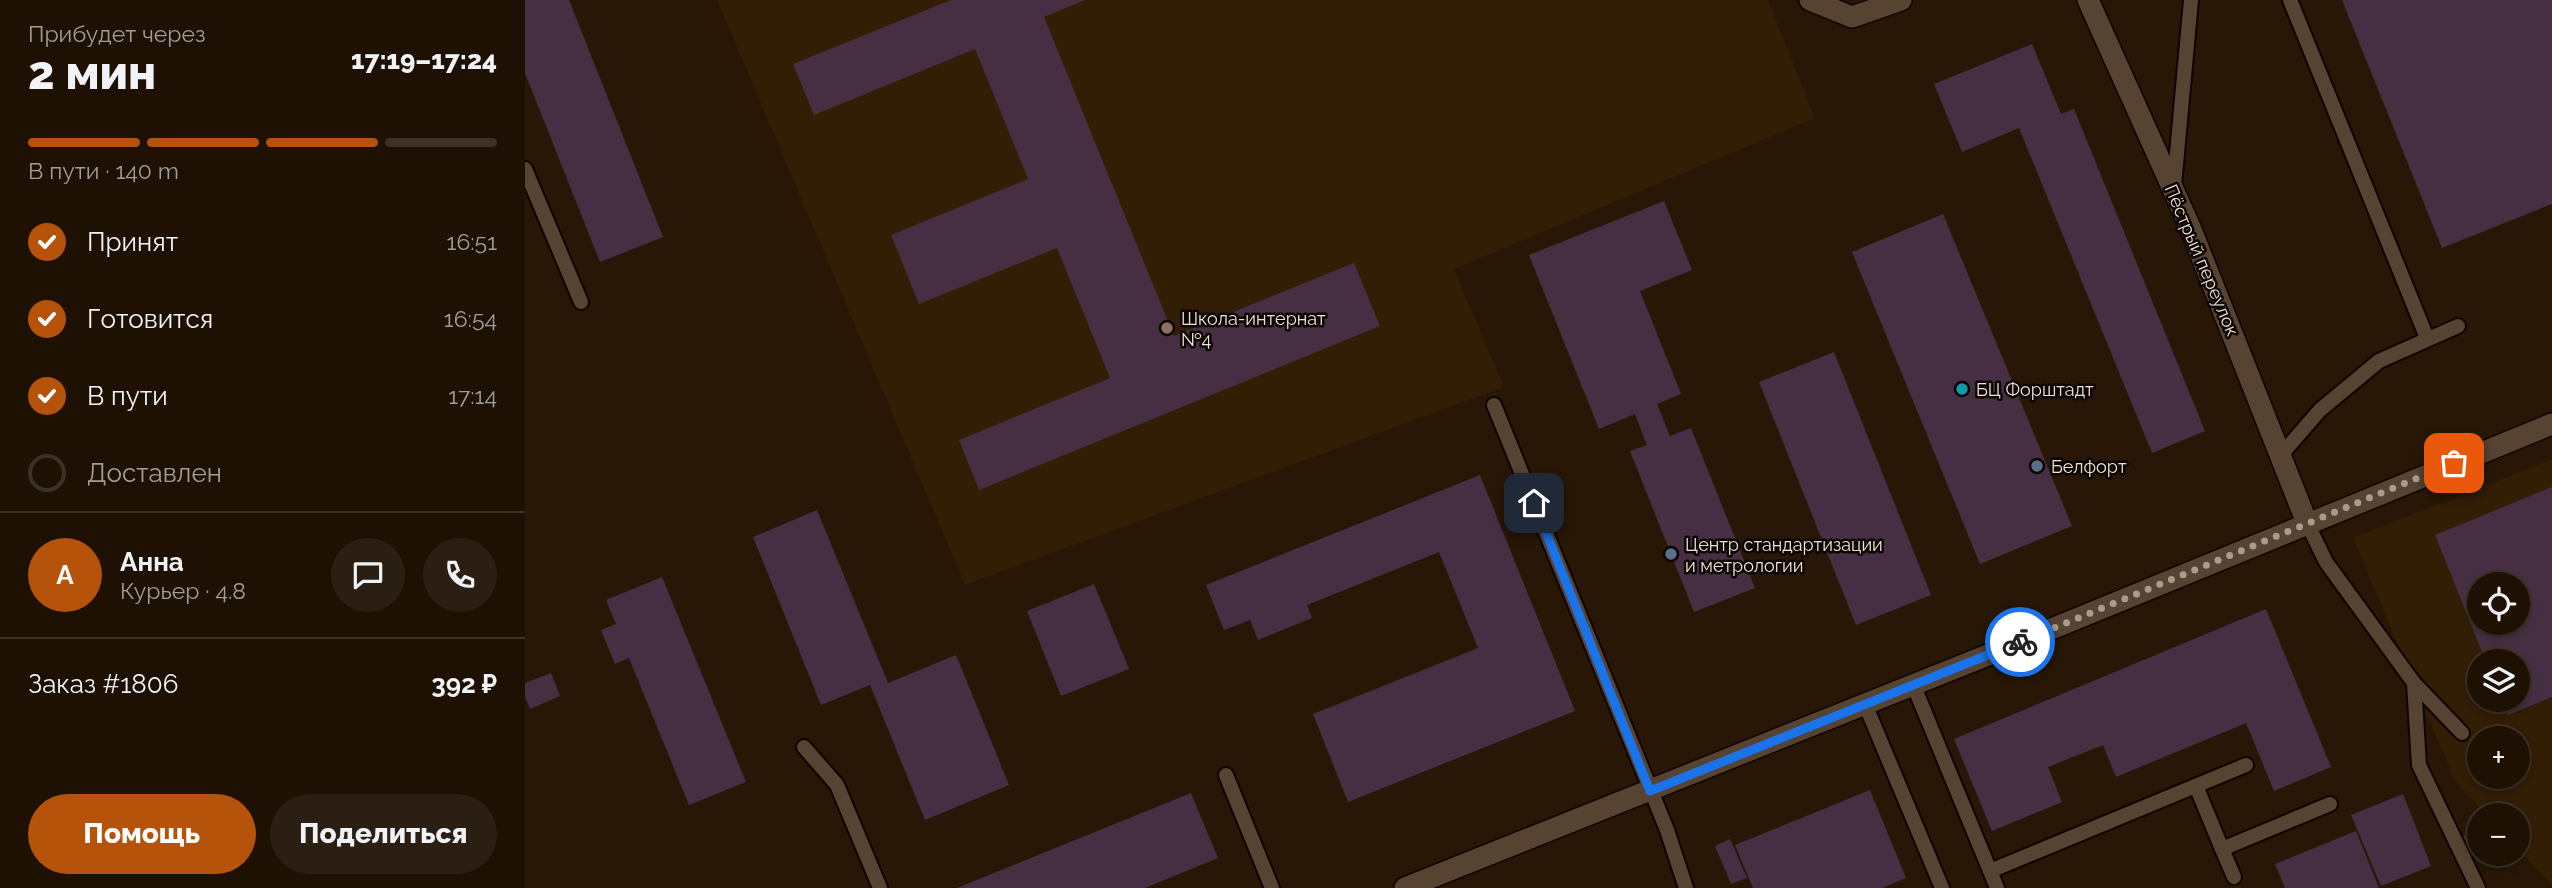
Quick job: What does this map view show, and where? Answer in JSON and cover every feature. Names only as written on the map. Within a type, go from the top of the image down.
[{"type":"street","points":[[1810,0],[1852,17],[1901,0]]},
{"type":"street","name":"Пёстрый переулок","points":[[2088,0],[2174,191],[2307,523]]},
{"type":"street","points":[[1405,888],[2552,424]]},
{"type":"lane","points":[[2174,191],[2191,0]]},
{"type":"lane","points":[[2290,0],[2427,338]]},
{"type":"lane","points":[[525,169],[581,302]]},
{"type":"lane","points":[[2281,455],[2320,410],[2379,361],[2458,326]]},
{"type":"lane","points":[[1494,405],[1667,830],[1686,888]]},
{"type":"lane","points":[[2307,523],[2326,562],[2414,683],[2462,733]]},
{"type":"lane","points":[[2414,683],[2419,765],[2478,888]]},
{"type":"lane","points":[[1913,684],[1997,888]]},
{"type":"lane","points":[[1865,704],[1942,888]]},
{"type":"lane","points":[[804,747],[837,785],[880,888]]},
{"type":"lane","points":[[1990,872],[2246,765]]},
{"type":"lane","points":[[1226,775],[1272,888]]},
{"type":"lane","points":[[2196,786],[2234,877]]},
{"type":"lane","points":[[2223,849],[2330,804]]},
{"type":"shaded area","name":"Школа-интернат №4","points":[[717,0],[1768,0],[1815,118],[1454,269],[1504,387],[965,585]]},
{"type":"shaded area","points":[[2552,459],[2552,886],[2530,863],[2530,803],[2476,803],[2455,781],[2353,538]]},
{"type":"building","points":[[525,0],[569,0],[663,237],[600,262],[525,73]]},
{"type":"building","points":[[951,0],[1085,0],[1044,17],[1174,336],[1354,263],[1380,326],[979,490],[959,440],[1110,378],[1057,248],[919,304],[891,235],[1028,179],[975,49],[814,115],[793,64]]},
{"type":"building","points":[[2342,0],[2552,0],[2552,204],[2442,248]]},
{"type":"building","points":[[2032,44],[2061,114],[2074,109],[2205,431],[2152,453],[2019,128],[1962,152],[1934,84]]},
{"type":"building","points":[[1664,201],[1692,270],[1640,291],[1681,394],[1657,404],[1670,436],[1691,428],[1755,588],[1694,612],[1630,451],[1647,445],[1635,414],[1599,429],[1529,255]]},
{"type":"building","name":"БЦ Форштадт","points":[[1943,214],[2072,526],[1980,564],[1852,252]]},
{"type":"building","points":[[1834,352],[1931,595],[1856,625],[1759,382]]},
{"type":"building","points":[[1480,475],[1575,711],[1348,802],[1313,714],[1478,648],[1439,552],[1307,605],[1312,618],[1258,640],[1250,620],[1224,630],[1206,585]]},
{"type":"building","points":[[2552,487],[2552,697],[2530,706],[2530,649],[2481,649],[2475,635],[2530,635],[2530,572],[2467,572],[2467,615],[2435,535]]},
{"type":"building","points":[[817,510],[888,683],[956,655],[1009,785],[925,820],[870,685],[821,705],[753,537]]},
{"type":"building","points":[[662,577],[746,782],[689,805],[629,658],[615,664],[601,630],[616,624],[606,600]]},
{"type":"building","points":[[1094,584],[1129,669],[1061,696],[1027,611]]},
{"type":"building","points":[[2266,609],[2331,767],[2274,791],[2246,723],[2116,777],[2103,745],[2048,767],[2062,802],[1992,831],[1954,739]]},
{"type":"building","points":[[551,673],[560,696],[530,709],[525,697],[525,683]]},
{"type":"building","points":[[1870,790],[1906,878],[1882,888],[1753,888],[1735,845]]},
{"type":"building","points":[[1191,793],[1218,858],[1145,888],[957,888]]},
{"type":"building","points":[[2403,794],[2431,866],[2381,886],[2351,815]]},
{"type":"building","points":[[2356,831],[2379,888],[2285,888],[2275,864]]},
{"type":"building","points":[[2467,833],[2467,846],[2461,839]]},
{"type":"building","points":[[1730,839],[1747,878],[1731,884],[1715,846]]},
{"type":"way so far","points":[[2020,642],[2454,463]]},
{"type":"place","name":"Школа-интернат №4","points":[[1167,328]]},
{"type":"place","name":"БЦ Форштадт","points":[[1962,389]]},
{"type":"place","name":"Белфорт","points":[[2037,466]]},
{"type":"place","name":"Центр стандартизации и метрологии","points":[[1671,554]]},
{"type":"route","points":[[1534,503],[1650,791],[2020,642]]}]
